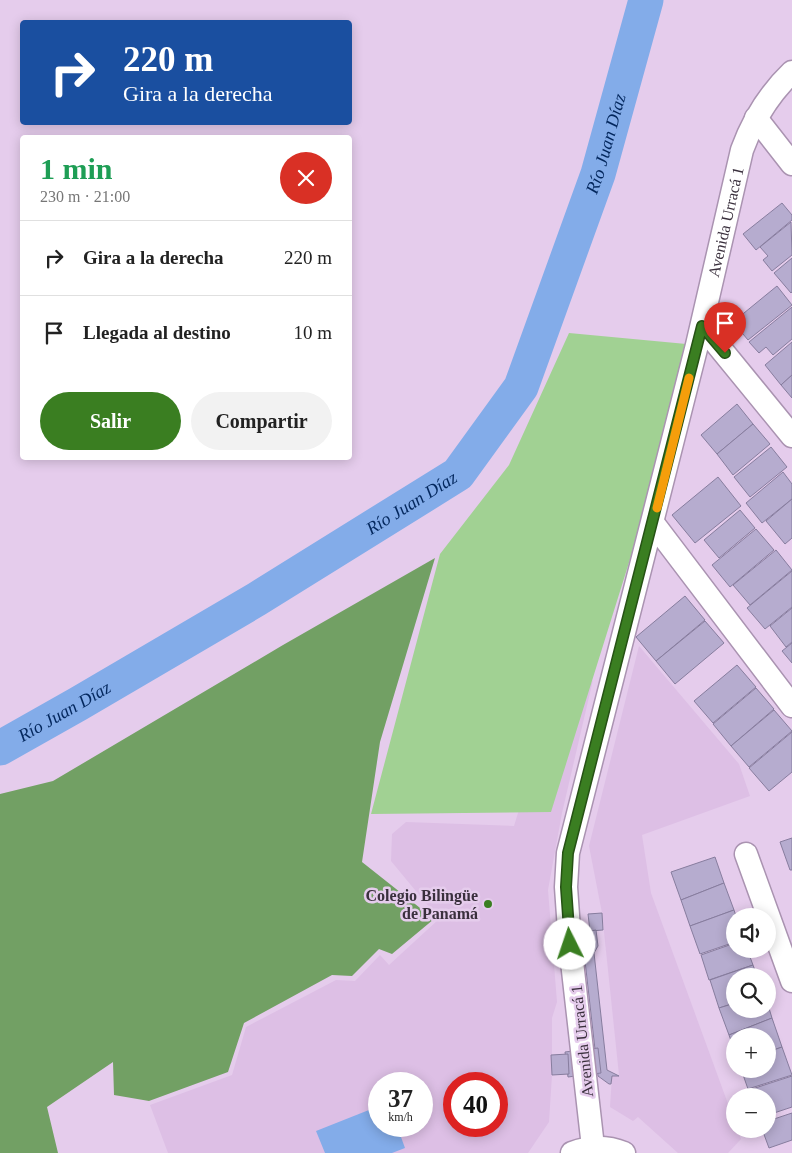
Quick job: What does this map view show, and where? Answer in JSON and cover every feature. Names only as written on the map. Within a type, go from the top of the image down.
[{"type":"street","name":"Avenida Urracá 1","points":[[583,1150],[566,887],[568,853],[702,326],[741,156],[746,139],[756,118],[773,92],[792,72]]},
{"type":"street","points":[[756,118],[792,164]]},
{"type":"street","points":[[702,326],[792,436]]},
{"type":"street","points":[[653,523],[792,706]]},
{"type":"street","points":[[746,854],[792,981]]},
{"type":"street","points":[[583,1150],[613,1149],[624,1153]]},
{"type":"shaded area","points":[[639,646],[739,764],[750,796],[642,835],[651,893],[726,1098],[726,1138],[741,1139],[728,1153],[678,1153],[638,1117],[633,1121],[610,1107],[612,1076],[619,1075],[602,913],[589,846]]},
{"type":"shaded area","name":"Colegio Bilingüe de Panamá","points":[[593,680],[562,813],[548,890],[557,1002],[552,1018],[552,1075],[549,1122],[528,1153],[168,1153],[150,1105],[232,1075],[246,1027],[336,980],[355,981],[380,955],[389,965],[439,919],[391,861],[392,834],[406,822],[514,826],[525,790]]},
{"type":"green space","points":[[569,333],[697,345],[551,812],[371,814],[440,554],[509,465]]},
{"type":"green space","points":[[435,558],[380,742],[362,862],[434,919],[392,954],[379,949],[352,976],[332,975],[244,1023],[228,1072],[149,1101],[114,1095],[113,1062],[47,1107],[58,1153],[0,1153],[0,794],[53,781]]},
{"type":"water","points":[[368,1110],[368,1137],[401,1137],[405,1148],[392,1153],[325,1153],[316,1131]]},
{"type":"building","points":[[782,203],[792,215],[792,220],[756,250],[743,234]]},
{"type":"building","points":[[791,222],[792,255],[772,271],[763,260],[768,256],[760,247]]},
{"type":"building","points":[[792,258],[792,292],[791,293],[774,273]]},
{"type":"building","points":[[777,286],[792,305],[748,340],[733,322]]},
{"type":"building","points":[[792,307],[792,339],[773,355],[766,347],[759,353],[749,342]]},
{"type":"building","points":[[792,342],[792,375],[781,385],[765,365]]},
{"type":"building","points":[[792,375],[792,398],[781,385]]},
{"type":"building","points":[[737,404],[753,424],[717,454],[701,435]]},
{"type":"building","points":[[753,424],[770,444],[733,475],[717,454]]},
{"type":"building","points":[[771,447],[787,467],[750,497],[734,477]]},
{"type":"building","points":[[783,472],[792,484],[792,499],[762,523],[746,503]]},
{"type":"building","points":[[718,477],[741,506],[695,543],[672,515]]},
{"type":"building","points":[[792,499],[792,538],[785,544],[766,521]]},
{"type":"building","points":[[740,510],[755,528],[719,558],[704,540]]},
{"type":"building","points":[[756,529],[774,550],[730,587],[712,565]]},
{"type":"building","points":[[776,550],[792,570],[750,605],[733,585]]},
{"type":"building","points":[[792,571],[792,607],[765,629],[747,608]]},
{"type":"building","points":[[685,596],[705,620],[656,661],[636,637]]},
{"type":"building","points":[[792,608],[792,642],[786,647],[770,626]]},
{"type":"building","points":[[705,621],[724,643],[675,684],[656,661]]},
{"type":"building","points":[[792,643],[792,663],[782,651]]},
{"type":"building","points":[[737,665],[756,687],[713,723],[694,701]]},
{"type":"building","points":[[756,688],[774,709],[731,746],[713,724]]},
{"type":"building","points":[[774,710],[792,731],[749,767],[731,746]]},
{"type":"building","points":[[792,732],[792,772],[769,791],[749,768]]},
{"type":"building","points":[[792,838],[792,870],[790,870],[780,842]]},
{"type":"building","points":[[715,857],[724,883],[681,900],[671,872]]},
{"type":"building","points":[[724,883],[733,908],[726,908],[726,913],[690,926],[681,900]]},
{"type":"building","points":[[602,913],[603,930],[590,931],[588,914]]},
{"type":"building","points":[[726,913],[726,945],[700,954],[690,926]]},
{"type":"building","points":[[596,930],[598,946],[594,953],[607,1070],[619,1076],[612,1076],[611,1084],[598,1076],[584,952],[590,944],[590,931]]},
{"type":"building","points":[[726,946],[726,958],[750,958],[753,965],[744,968],[726,968],[726,974],[709,980],[701,955]]},
{"type":"building","points":[[726,974],[726,1006],[719,1008],[710,980]]},
{"type":"building","points":[[726,1006],[726,1018],[772,1018],[747,1028],[726,1028],[719,1008]]},
{"type":"building","points":[[772,1018],[775,1028],[747,1028]]},
{"type":"building","points":[[776,1030],[782,1047],[776,1049]]},
{"type":"building","points":[[782,1047],[792,1075],[748,1088],[744,1078],[776,1078],[776,1049]]},
{"type":"building","points":[[598,1048],[601,1073],[568,1077],[565,1052]]},
{"type":"building","points":[[568,1054],[569,1074],[552,1075],[551,1055]]},
{"type":"building","points":[[792,1076],[792,1107],[776,1112],[776,1088],[755,1088]]},
{"type":"building","points":[[792,1113],[792,1140],[769,1148],[765,1138],[776,1138],[776,1118]]},
{"type":"waterway","name":"Río Juan Díaz","points":[[0,748],[257,599],[458,474],[521,387],[598,174],[646,0]]},
{"type":"slow traffic","points":[[657,508],[689,378]]},
{"type":"place","name":"Colegio Bilingüe de Panamá","points":[[488,904]]},
{"type":"route","points":[[570,944],[566,887],[568,853],[581,808],[702,326],[725,353]]}]
